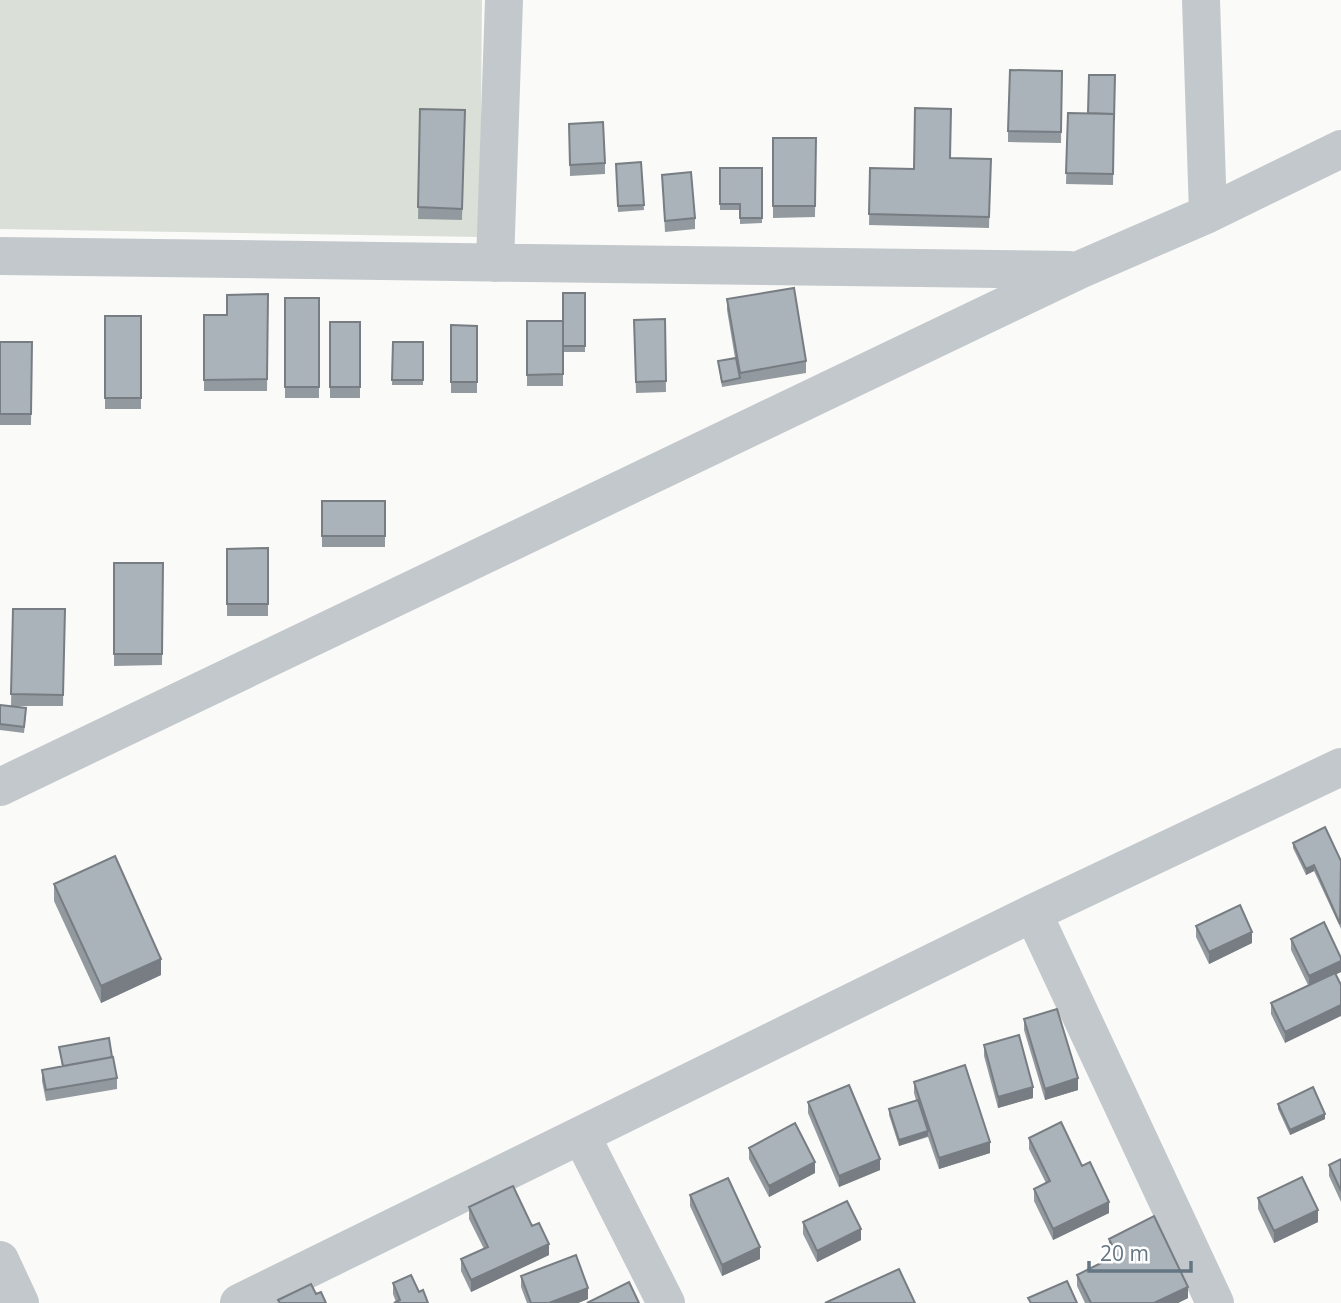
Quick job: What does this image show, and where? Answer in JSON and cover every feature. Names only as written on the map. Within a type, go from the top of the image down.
[{"type":"street","points":[[495,263],[504,0]]},
{"type":"street","points":[[1201,0],[1208,214]]},
{"type":"street","points":[[0,787],[1079,270],[1208,214],[1341,149]]},
{"type":"street","points":[[0,256],[1079,270]]},
{"type":"street","points":[[239,1303],[582,1137],[1033,913],[1341,766]]},
{"type":"street","points":[[1033,913],[1215,1303]]},
{"type":"street","points":[[582,1137],[666,1303]]},
{"type":"street","points":[[0,1260],[20,1303]]},
{"type":"shaded area","points":[[0,0],[482,0],[480,237],[0,229]]},
{"type":"building","points":[[1010,70],[1062,71],[1061,132],[1008,131]]},
{"type":"building","points":[[1089,75],[1115,75],[1114,120],[1114,114],[1088,113]]},
{"type":"building","points":[[915,108],[951,109],[950,158],[991,159],[989,217],[869,214],[870,168],[914,169]]},
{"type":"building","points":[[420,109],[465,110],[462,209],[418,207]]},
{"type":"building","points":[[1068,113],[1114,114],[1113,174],[1066,173]]},
{"type":"building","points":[[603,122],[605,163],[570,165],[569,124]]},
{"type":"building","points":[[773,138],[816,138],[815,206],[773,206]]},
{"type":"building","points":[[641,162],[644,205],[618,206],[616,164]]},
{"type":"building","points":[[720,168],[762,168],[762,218],[740,218],[740,204],[720,204]]},
{"type":"building","points":[[691,172],[695,218],[665,221],[662,175]]},
{"type":"building","points":[[794,288],[806,361],[740,373],[727,299]]},
{"type":"building","points":[[563,293],[585,293],[585,346],[563,346]]},
{"type":"building","points":[[268,294],[267,379],[204,380],[204,315],[227,315],[227,295]]},
{"type":"building","points":[[285,298],[319,298],[319,387],[285,387]]},
{"type":"building","points":[[105,316],[141,316],[141,398],[105,398]]},
{"type":"building","points":[[665,319],[666,381],[636,382],[634,320]]},
{"type":"building","points":[[527,321],[563,321],[563,374],[527,375]]},
{"type":"building","points":[[330,322],[360,322],[360,387],[330,387]]},
{"type":"building","points":[[451,325],[477,326],[477,382],[451,382]]},
{"type":"building","points":[[0,342],[32,342],[31,414],[0,414]]},
{"type":"building","points":[[393,342],[423,342],[423,380],[392,380]]},
{"type":"building","points":[[736,358],[740,378],[722,382],[718,361]]},
{"type":"building","points":[[322,501],[385,501],[385,536],[322,536]]},
{"type":"building","points":[[268,548],[268,604],[227,604],[227,549]]},
{"type":"building","points":[[114,563],[163,563],[162,654],[114,654]]},
{"type":"building","points":[[13,609],[65,609],[63,695],[11,694]]},
{"type":"building","points":[[0,705],[26,708],[24,727],[0,724]]},
{"type":"building","points":[[1325,827],[1341,861],[1340,924],[1314,865],[1306,869],[1293,843]]},
{"type":"building","points":[[115,856],[161,959],[101,986],[54,884]]},
{"type":"building","points":[[1240,905],[1252,932],[1209,952],[1196,926]]},
{"type":"building","points":[[1324,922],[1341,961],[1309,976],[1291,939]]},
{"type":"building","points":[[1335,973],[1341,985],[1341,1005],[1285,1032],[1271,1003]]},
{"type":"building","points":[[1057,1009],[1078,1078],[1045,1089],[1024,1019]]},
{"type":"building","points":[[1019,1035],[1033,1087],[998,1097],[984,1045]]},
{"type":"building","points":[[109,1038],[112,1057],[63,1066],[59,1047]]},
{"type":"building","points":[[113,1057],[117,1078],[46,1090],[42,1070]]},
{"type":"building","points":[[965,1065],[990,1142],[939,1158],[914,1082]]},
{"type":"building","points":[[849,1085],[880,1159],[839,1176],[808,1102]]},
{"type":"building","points":[[1313,1087],[1325,1114],[1290,1130],[1278,1104]]},
{"type":"building","points":[[918,1100],[928,1131],[899,1140],[889,1109]]},
{"type":"building","points":[[1061,1122],[1082,1166],[1090,1162],[1109,1202],[1053,1229],[1034,1189],[1050,1181],[1029,1138]]},
{"type":"building","points":[[795,1123],[815,1162],[769,1186],[749,1148]]},
{"type":"building","points":[[1341,1159],[1341,1191],[1329,1165]]},
{"type":"building","points":[[1302,1177],[1318,1210],[1274,1231],[1258,1198]]},
{"type":"building","points":[[728,1178],[760,1247],[722,1265],[690,1195]]},
{"type":"building","points":[[513,1186],[532,1226],[539,1223],[549,1244],[471,1280],[461,1259],[488,1247],[469,1207]]},
{"type":"building","points":[[847,1201],[861,1229],[817,1251],[803,1222]]},
{"type":"building","points":[[1154,1216],[1188,1287],[1154,1303],[1091,1303],[1077,1275],[1117,1255],[1109,1239]]},
{"type":"building","points":[[576,1255],[588,1288],[549,1303],[531,1303],[521,1276]]},
{"type":"building","points":[[899,1269],[915,1303],[825,1303]]},
{"type":"building","points":[[411,1275],[419,1292],[423,1290],[428,1303],[394,1303],[400,1300],[393,1283]]},
{"type":"building","points":[[1067,1281],[1077,1303],[1031,1303],[1028,1298]]},
{"type":"building","points":[[629,1282],[639,1303],[587,1303]]},
{"type":"building","points":[[311,1284],[316,1294],[321,1292],[326,1303],[280,1303],[278,1300]]}]
